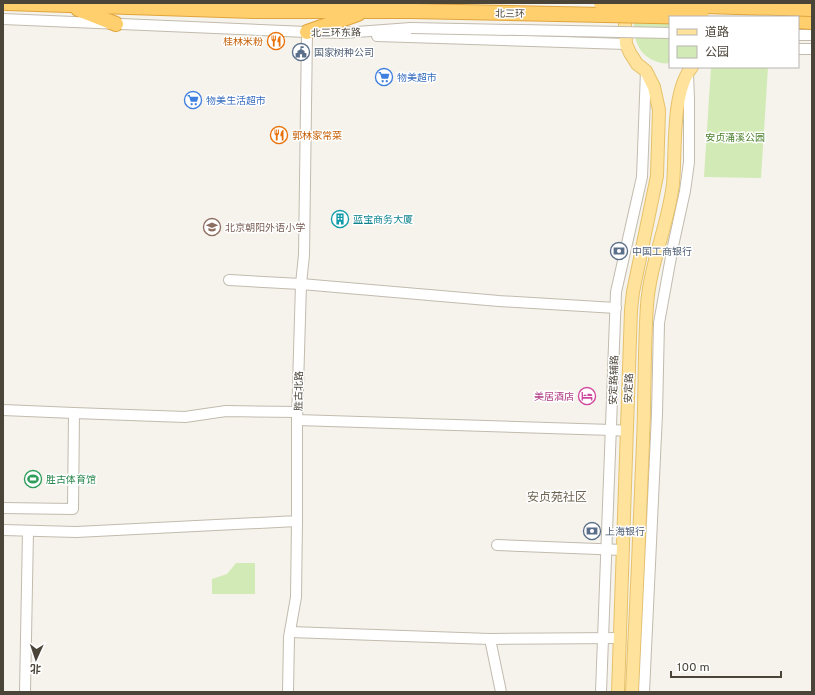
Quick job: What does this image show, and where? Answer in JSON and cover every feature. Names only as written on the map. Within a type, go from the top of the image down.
[{"type":"highway","name":"北三环","points":[[6,3],[254,11],[368,10],[669,16]]},
{"type":"highway","points":[[3,7],[11,3]]},
{"type":"highway","points":[[601,3],[812,9]]},
{"type":"highway","points":[[66,5],[116,24]]},
{"type":"highway","points":[[307,32],[368,10]]},
{"type":"highway","points":[[799,21],[812,22]]},
{"type":"main road","points":[[626,3],[626,44]]},
{"type":"main road","points":[[710,3],[710,16]]},
{"type":"main road","name":"安定路","points":[[618,692],[630,310],[657,176],[659,110],[654,87],[646,71],[637,64],[626,44]]},
{"type":"main road","name":"安定路","points":[[632,692],[643,440],[647,304],[673,185],[676,124],[682,88],[690,70]]},
{"type":"street","name":"北三环东路","points":[[3,19],[343,33],[411,28],[669,33]]},
{"type":"street","name":"胜古北路","points":[[307,32],[304,255],[301,284],[297,416],[627,431]]},
{"type":"street","points":[[343,33],[388,37],[626,44]]},
{"type":"street","points":[[799,35],[812,35]]},
{"type":"street","points":[[799,49],[812,49]]},
{"type":"street","points":[[644,692],[657,414],[659,323],[673,246],[686,191],[689,162],[690,70]]},
{"type":"street","name":"安定路辅路","points":[[601,692],[616,292],[642,177],[646,71]]},
{"type":"street","points":[[229,280],[301,284],[499,301],[616,308]]},
{"type":"street","points":[[3,410],[185,417],[226,411],[297,416],[296,597],[290,632],[288,692]]},
{"type":"street","points":[[3,508],[73,510],[74,413]]},
{"type":"street","points":[[643,440],[657,414]]},
{"type":"street","points":[[3,530],[76,532],[297,521]]},
{"type":"street","points":[[25,692],[28,531]]},
{"type":"street","points":[[497,545],[623,550]]},
{"type":"street","points":[[290,632],[490,638],[620,638]]},
{"type":"street","points":[[490,638],[501,692]]},
{"type":"green space","points":[[634,3],[669,17],[669,63],[655,61],[647,57],[641,51],[635,36]]},
{"type":"green space","name":"安贞涌溪公园","points":[[711,68],[768,68],[761,178],[704,177]]},
{"type":"green space","points":[[236,563],[255,563],[255,594],[212,594],[212,579],[227,574]]},
{"type":"place","name":"桂林米粉","points":[[276,41]]},
{"type":"place","name":"国家树种公司","points":[[301,52]]},
{"type":"place","name":"物美超市","points":[[384,77]]},
{"type":"place","name":"物美生活超市","points":[[193,100]]},
{"type":"place","name":"郭林家常菜","points":[[279,135]]},
{"type":"place","name":"蓝宝商务大厦","points":[[340,219]]},
{"type":"place","name":"北京朝阳外语小学","points":[[212,227]]},
{"type":"place","name":"中国工商银行","points":[[619,251]]},
{"type":"place","name":"美居酒店","points":[[587,396]]},
{"type":"place","name":"胜古体育馆","points":[[33,479]]},
{"type":"place","name":"上海银行","points":[[592,531]]},
{"type":"district","name":"安贞苑社区","points":[[557,497]]}]
